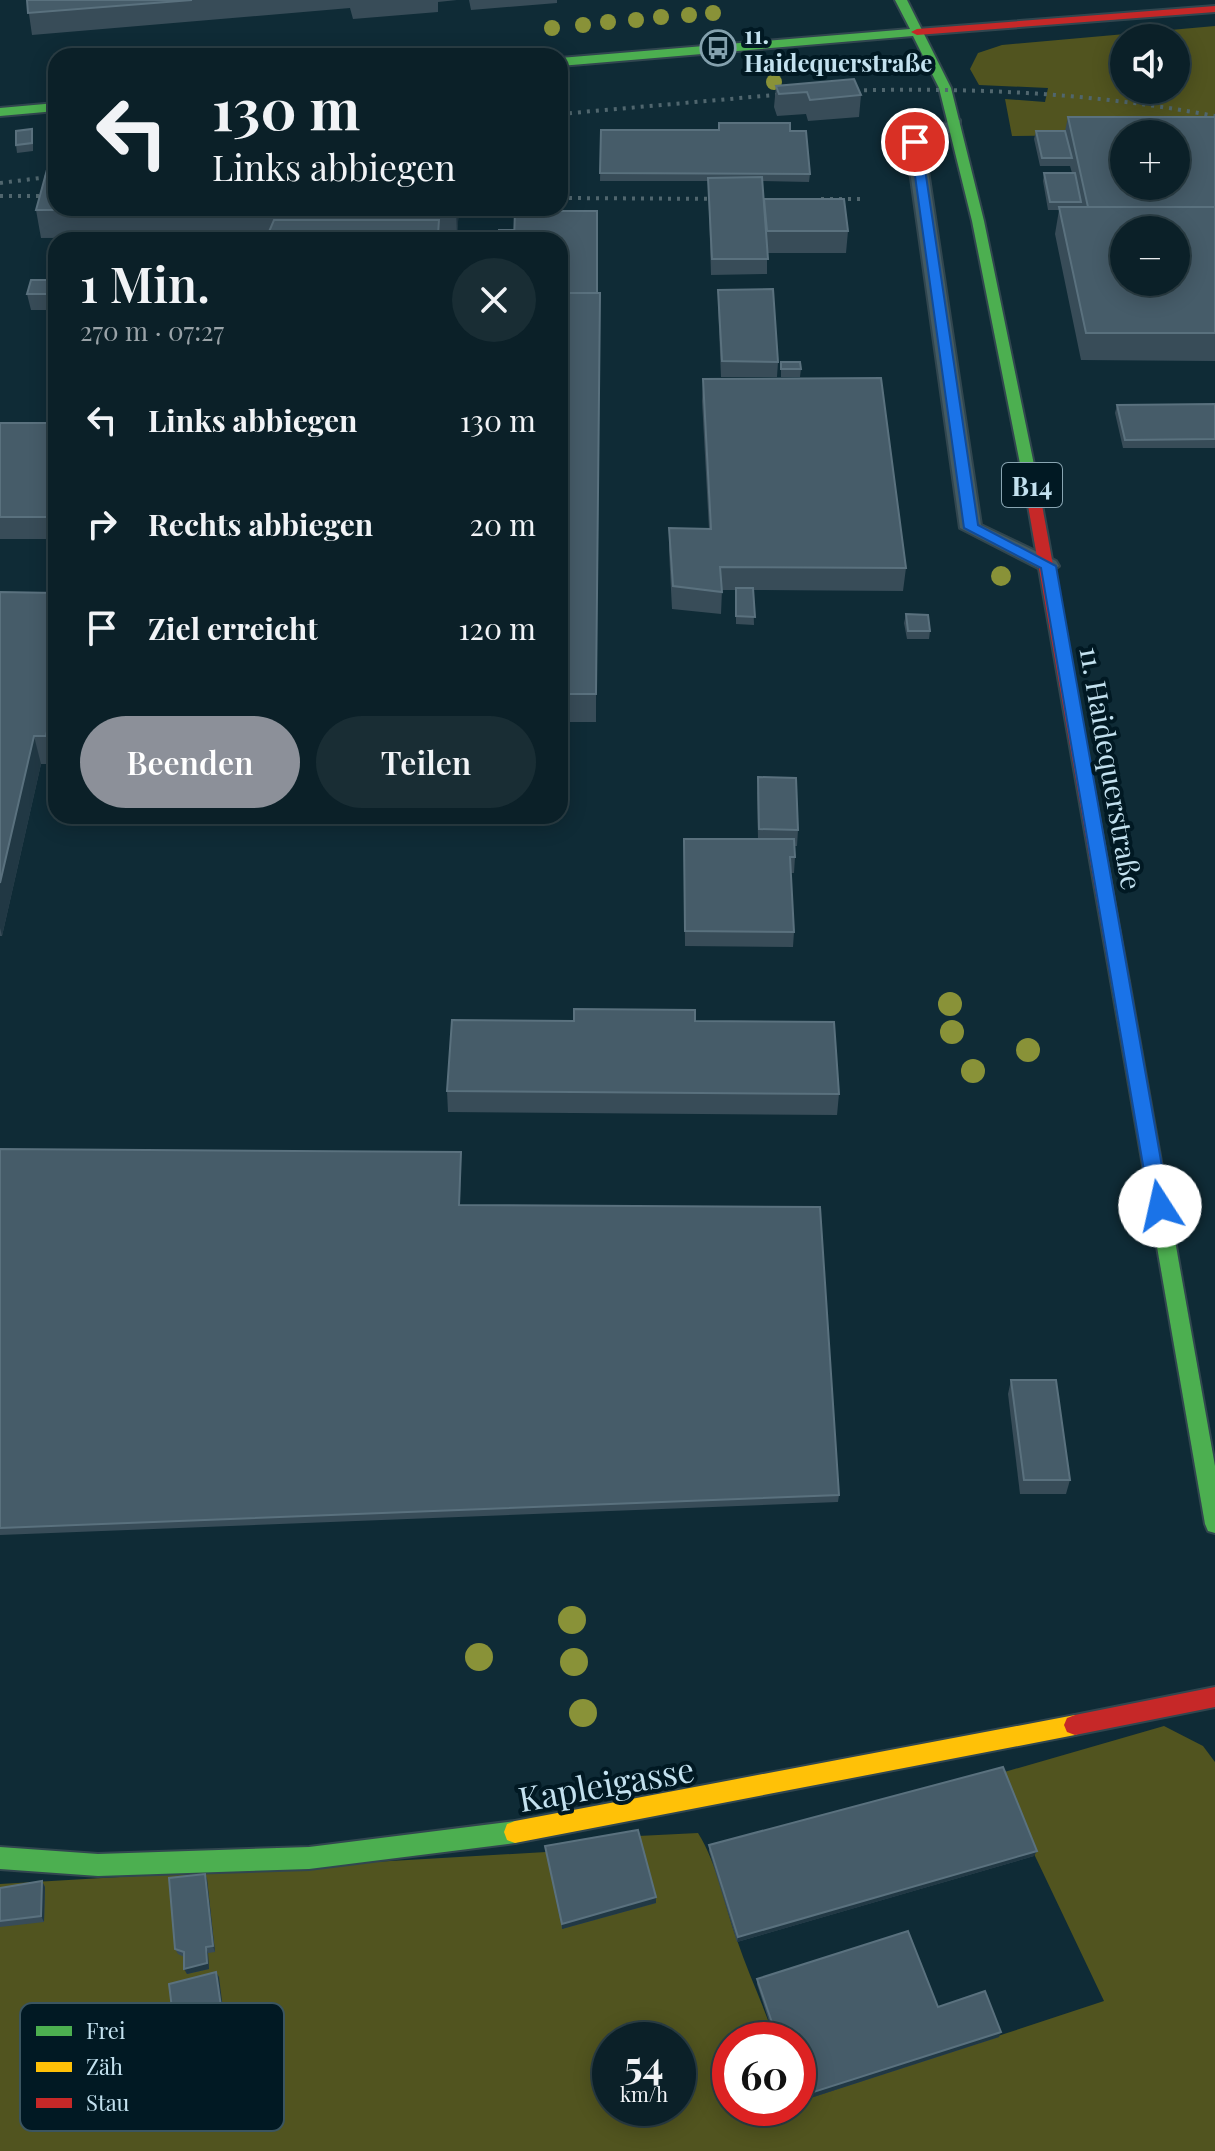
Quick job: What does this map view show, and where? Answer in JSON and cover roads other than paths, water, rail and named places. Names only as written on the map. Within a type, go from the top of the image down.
[{"type":"main road","name":"B14","points":[[901,0],[917,32]]},
{"type":"main road","points":[[568,61],[1215,9]]},
{"type":"main road","name":"11. Haidequerstraße","points":[[917,32],[945,88],[978,221],[1048,566],[1215,1524]]},
{"type":"main road","points":[[0,112],[48,108]]},
{"type":"main road","name":"Kapleigasse","points":[[0,1858],[98,1865],[309,1858],[557,1827],[1215,1697]]},
{"type":"lane","points":[[954,124],[915,142],[971,528],[1048,566]]},
{"type":"railway","points":[[837,91],[980,91],[1074,96],[1215,116]]},
{"type":"railway","points":[[568,113],[797,93]]},
{"type":"railway","points":[[0,183],[48,177]]},
{"type":"railway","points":[[0,196],[48,196]]},
{"type":"railway","points":[[568,198],[729,199]]},
{"type":"railway","points":[[821,199],[861,199]]},
{"type":"place","name":"11. Haidequerstraße","points":[[718,48]]}]
